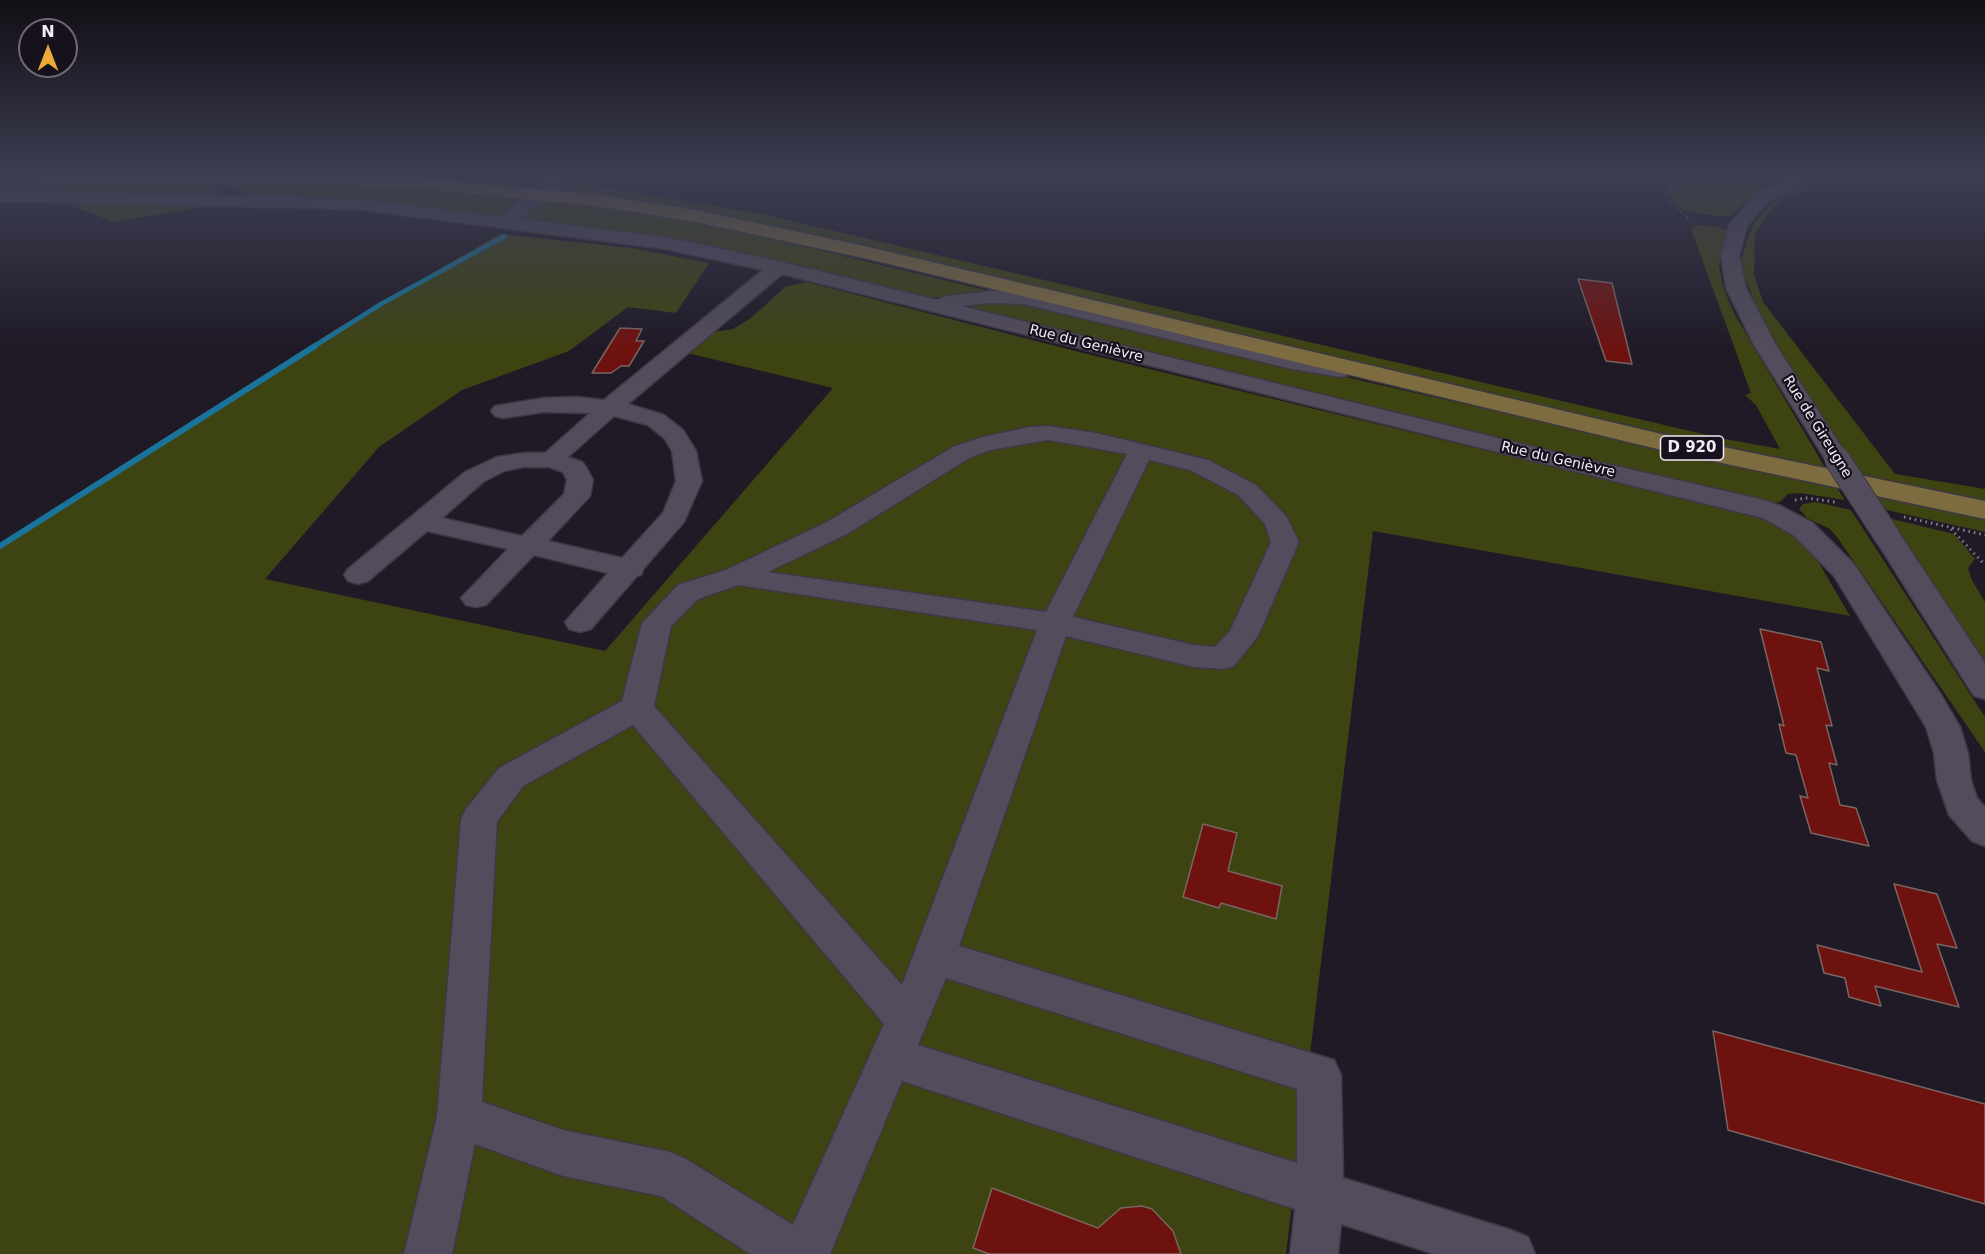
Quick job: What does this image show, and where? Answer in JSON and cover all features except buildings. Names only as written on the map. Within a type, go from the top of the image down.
[{"type":"main road","name":"D 920","points":[[780,235],[864,252],[1681,446],[1985,510]]},
{"type":"street","name":"Rue du Genièvre","points":[[614,235],[778,267],[1772,512],[1816,540],[1844,570],[1929,701],[1951,753],[1954,780],[1962,805],[1985,831]]},
{"type":"street","name":"Rue de Gireugne","points":[[1735,235],[1730,255],[1736,288],[1765,345],[1985,688]]},
{"type":"street","points":[[551,460],[610,407],[778,267]]},
{"type":"street","points":[[925,304],[992,297],[1024,298],[1292,362],[1401,380]]},
{"type":"street","points":[[503,411],[544,405],[610,407],[656,420],[674,435],[684,451],[689,481],[675,516],[631,569],[580,622]]},
{"type":"street","points":[[428,1254],[459,1116],[479,819],[511,777],[637,708],[657,623],[687,592],[736,576],[837,528],[962,452],[983,444],[1049,433],[1141,450],[1198,465],[1247,490],[1277,522],[1285,542],[1243,636],[1223,658],[1204,656],[1055,623],[736,576]]},
{"type":"street","points":[[805,1254],[935,957],[1055,623],[1141,450]]},
{"type":"street","points":[[358,575],[474,477],[497,465],[524,460],[551,460],[573,467],[580,480],[577,496],[476,598]]},
{"type":"street","points":[[420,521],[631,569]]},
{"type":"street","points":[[637,708],[899,1039],[1320,1194],[1511,1254]]},
{"type":"street","points":[[935,957],[1319,1075],[1320,1194],[1314,1254]]},
{"type":"street","points":[[459,1116],[563,1153],[670,1175],[794,1254]]},
{"type":"path","points":[[1950,527],[1969,551],[1985,565]]},
{"type":"green space","points":[[499,235],[632,248],[709,263],[676,313],[628,307],[569,351],[462,390],[379,447],[265,579],[605,651],[833,388],[687,353],[707,333],[733,329],[751,318],[785,287],[806,282],[1075,351],[1761,517],[1809,546],[1850,616],[1373,531],[1286,1254],[0,1254],[0,546],[336,329]]},
{"type":"green space","points":[[640,235],[754,235],[998,293],[925,298]]},
{"type":"green space","points":[[780,235],[850,235],[1720,438],[1780,449],[1756,405],[1745,395],[1751,393],[1693,235],[1725,235],[1719,266],[1723,287],[1734,313],[1827,471]]},
{"type":"green space","points":[[1749,235],[1755,235],[1754,275],[1763,302],[1895,474],[1985,489],[1985,504],[1860,477],[1770,340],[1740,266]]},
{"type":"green space","points":[[1026,301],[1367,382],[1837,488],[1845,500],[1800,493],[1788,494],[1780,502],[1765,504],[969,312],[967,307],[975,302]]},
{"type":"green space","points":[[1873,496],[1985,519],[1985,532],[1882,509]]},
{"type":"green space","points":[[1816,502],[1851,510],[1985,717],[1985,752],[1837,537],[1830,529],[1807,518],[1799,509],[1803,504]]},
{"type":"green space","points":[[1888,518],[1954,534],[1975,559],[1968,568],[1985,602],[1985,667]]},
{"type":"waterway","points":[[313,347],[381,304],[505,236]]},
{"type":"waterway","points":[[0,546],[315,346]]}]
